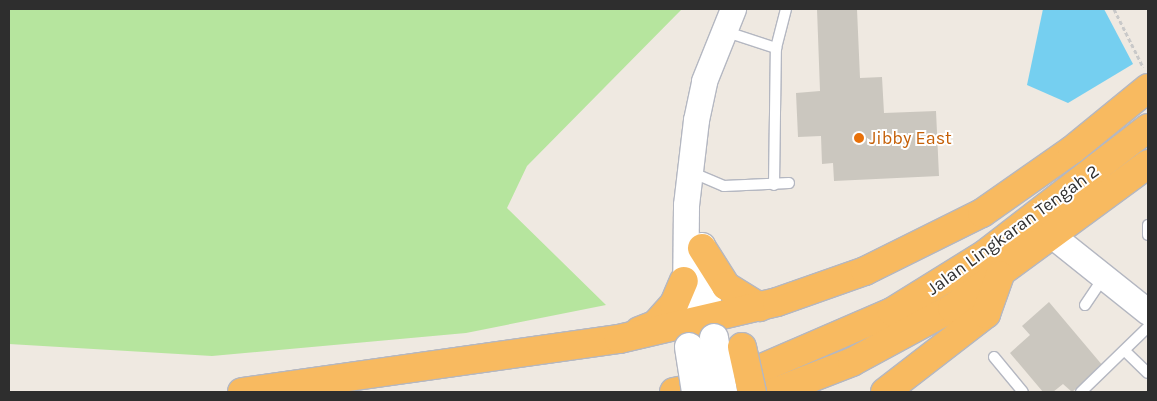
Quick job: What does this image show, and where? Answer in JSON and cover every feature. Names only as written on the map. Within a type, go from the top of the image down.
[{"type":"highway","points":[[242,392],[619,339],[700,332],[769,304],[865,271],[982,213],[1072,150],[1146,79]]},
{"type":"highway","name":"Jalan Lingkaran Tengah 2","points":[[674,392],[734,380],[892,312],[986,254],[1148,128]]},
{"type":"highway","name":"Jalan Lingkaran Tengah 2","points":[[776,392],[905,336],[1000,275],[1148,164]]},
{"type":"highway","points":[[702,248],[726,286],[769,304]]},
{"type":"highway","points":[[885,392],[986,314],[1000,275]]},
{"type":"highway","points":[[619,339],[655,325],[674,304],[684,281]]},
{"type":"highway","points":[[752,392],[742,348],[746,331],[769,304]]},
{"type":"main road","points":[[696,392],[700,332]]},
{"type":"main road","points":[[700,332],[723,392]]},
{"type":"street","points":[[700,332],[684,281],[690,171],[704,81],[729,20]]},
{"type":"street","points":[[690,171],[702,248],[700,332]]},
{"type":"street","points":[[1054,236],[1148,312]]},
{"type":"lane","points":[[774,185],[776,48],[786,9]]},
{"type":"lane","points":[[729,20],[776,48]]},
{"type":"lane","points":[[690,171],[724,186],[789,183]]},
{"type":"lane","points":[[1148,225],[1148,234]]},
{"type":"lane","points":[[1085,305],[1104,277]]},
{"type":"lane","points":[[1081,392],[1126,352],[1148,327]]},
{"type":"lane","points":[[1126,352],[1148,373]]},
{"type":"lane","points":[[994,357],[1023,392]]},
{"type":"path","points":[[1114,9],[1146,79]]},
{"type":"green space","points":[[9,9],[682,9],[527,166],[507,208],[606,305],[466,333],[212,356],[9,344]]},
{"type":"water","points":[[1043,9],[1104,9],[1133,64],[1068,103],[1027,85]]},
{"type":"building","points":[[817,9],[857,9],[860,78],[882,77],[884,113],[936,111],[939,176],[834,181],[833,163],[822,164],[821,136],[798,137],[796,93],[820,91]]},
{"type":"building","points":[[1049,302],[1103,366],[1072,392],[1063,384],[1053,392],[1043,392],[1010,353],[1030,335],[1022,326]]},
{"type":"place","name":"Jibby East","points":[[859,138]]}]
